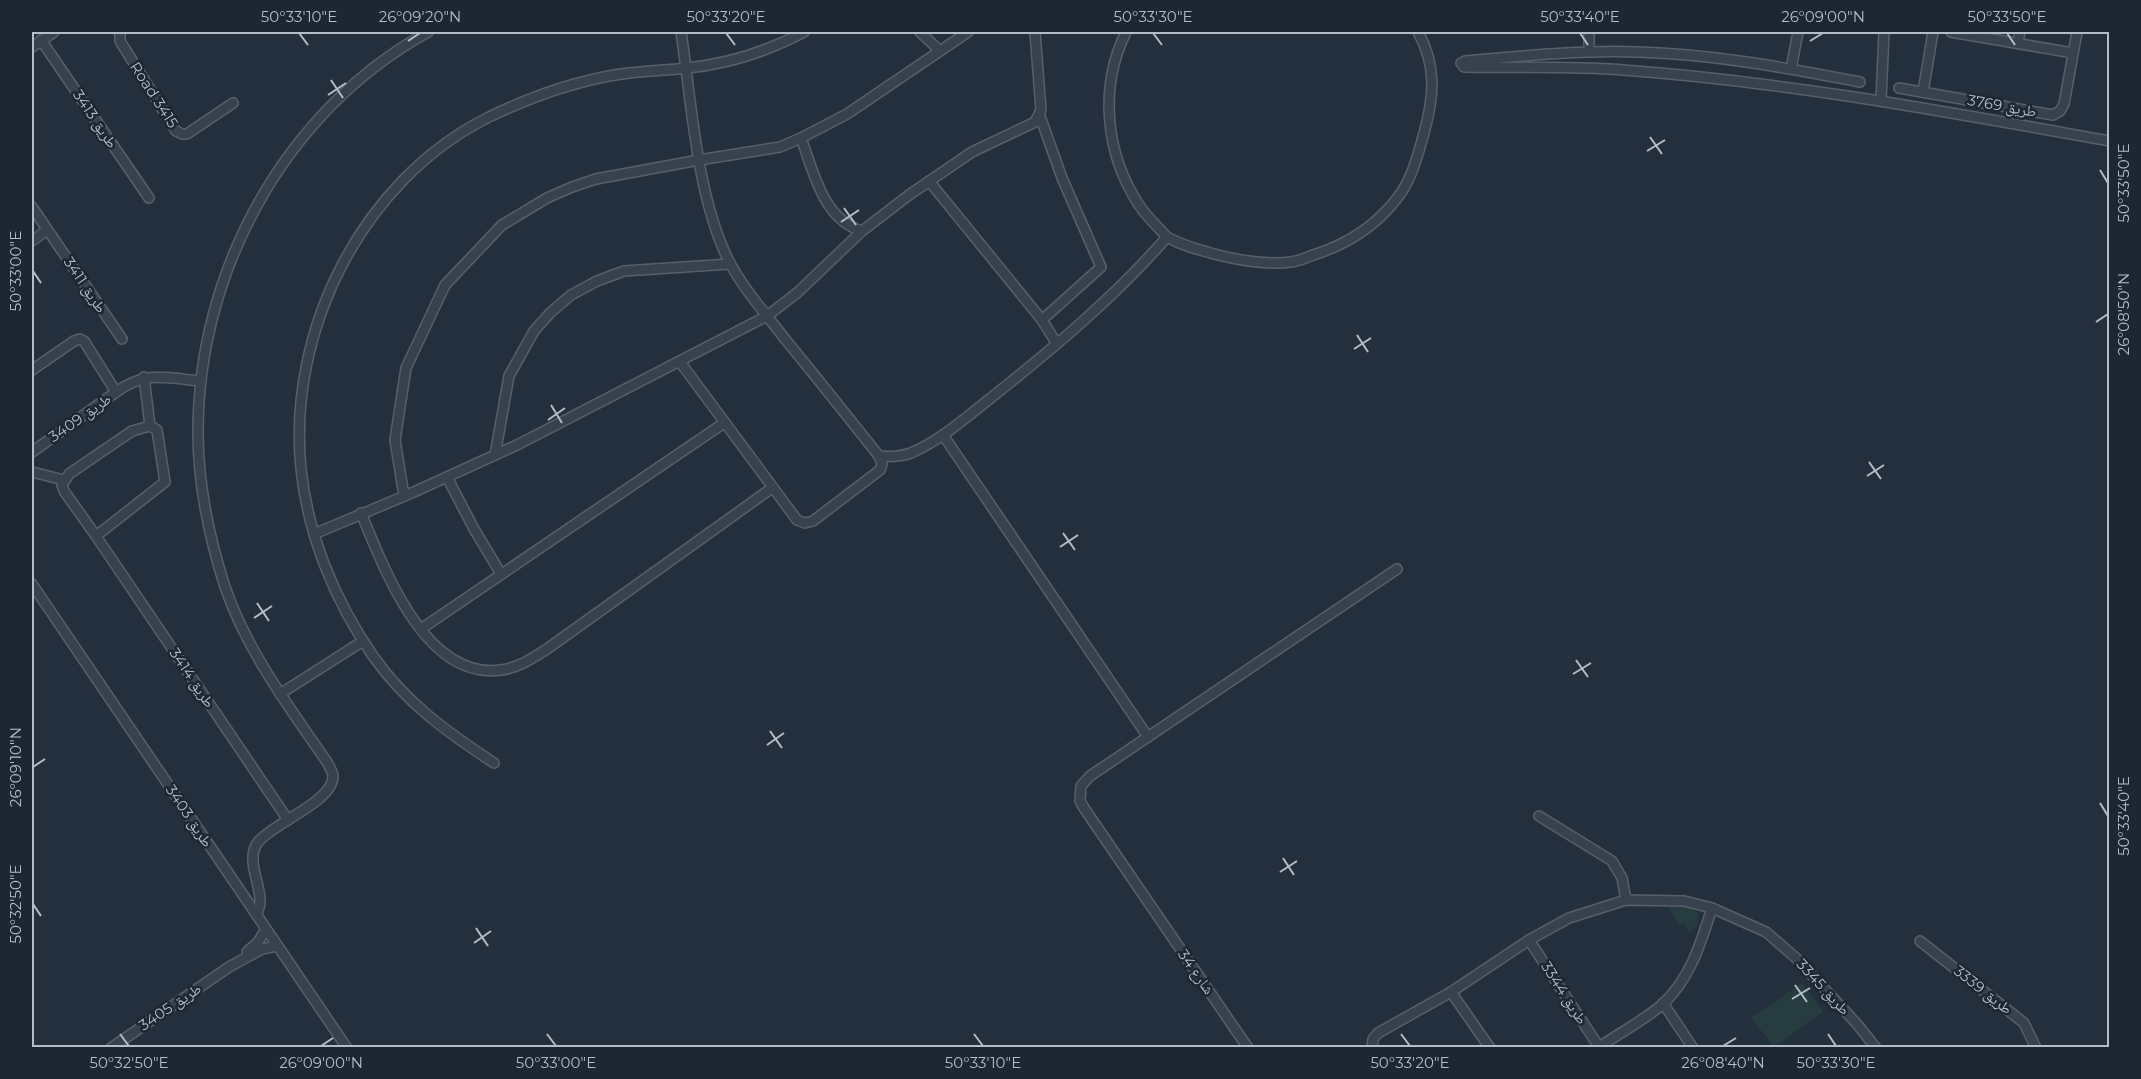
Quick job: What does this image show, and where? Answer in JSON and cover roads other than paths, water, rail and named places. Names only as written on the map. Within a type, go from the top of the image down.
[{"type":"street","points":[[32,47],[54,32]]},
{"type":"street","name":"Road 3415","points":[[120,32],[120,41],[176,131],[187,134],[233,103]]},
{"type":"street","points":[[256,914],[260,904],[253,863],[254,851],[264,837],[321,797],[331,787],[333,775],[327,762],[280,693],[249,642],[226,589],[209,533],[200,479],[198,432],[201,381],[209,328],[227,267],[252,213],[282,164],[320,117],[366,74],[407,43],[428,32]]},
{"type":"street","points":[[680,362],[794,518],[801,522],[809,523],[878,474],[882,464],[879,456],[746,289],[730,264],[715,227],[699,160],[681,32]]},
{"type":"street","points":[[494,763],[446,731],[413,703],[386,673],[363,641],[336,592],[314,534],[302,472],[301,405],[308,360],[334,283],[362,232],[383,203],[421,164],[451,140],[487,119],[523,102],[566,87],[609,76],[721,63],[754,54],[804,32]]},
{"type":"street","points":[[920,32],[940,51]]},
{"type":"street","points":[[404,496],[394,440],[406,368],[445,285],[502,225],[547,198],[572,186],[596,179],[780,147],[847,114],[968,32]]},
{"type":"street","points":[[1035,32],[1040,116],[1062,178],[1101,267],[1042,320]]},
{"type":"street","points":[[1126,32],[1118,49],[1109,89],[1110,130],[1120,170],[1139,206],[1167,237],[1180,244],[1247,262],[1292,262],[1331,250],[1358,236],[1381,218],[1402,192],[1416,164],[1432,104],[1427,48],[1418,32]]},
{"type":"street","points":[[1589,32],[1589,51]]},
{"type":"street","points":[[1791,69],[1798,32]]},
{"type":"street","points":[[1881,100],[1884,32]]},
{"type":"street","points":[[1923,92],[1933,32]]},
{"type":"street","points":[[1952,32],[2073,53]]},
{"type":"street","points":[[2018,43],[2020,32]]},
{"type":"street","name":"طريق 3769","points":[[1899,88],[2053,115],[2060,111],[2064,104],[2077,32]]},
{"type":"street","name":"طريق 3413","points":[[41,40],[149,198]]},
{"type":"street","points":[[1860,82],[1737,60],[1673,54],[1589,51],[1461,63],[1464,67],[1621,70],[1749,82],[1881,100],[2109,141]]},
{"type":"street","points":[[314,534],[495,455],[768,316],[797,293],[862,231],[929,181],[985,145],[1032,125],[1040,116]]},
{"type":"street","points":[[801,138],[831,210],[843,223],[862,231]]},
{"type":"street","points":[[929,181],[1042,320],[1058,344]]},
{"type":"street","name":"طريق 3411","points":[[32,207],[122,339]]},
{"type":"street","points":[[32,241],[47,230]]},
{"type":"street","points":[[879,456],[893,457],[910,453],[943,435],[1045,356],[1144,262],[1167,237]]},
{"type":"street","points":[[495,455],[509,376],[534,331],[571,295],[597,281],[624,271],[730,264]]},
{"type":"street","name":"طريق 3409","points":[[32,370],[80,339],[84,341],[117,392],[32,452]]},
{"type":"street","points":[[117,392],[133,381],[144,377],[201,381]]},
{"type":"street","points":[[144,377],[150,426]]},
{"type":"street","points":[[421,629],[724,423]]},
{"type":"street","points":[[32,472],[64,480],[132,431],[150,426],[157,430],[165,482],[96,536]]},
{"type":"street","points":[[943,435],[1148,737],[1397,568]]},
{"type":"street","points":[[447,477],[501,574]]},
{"type":"street","name":"طريق 3414","points":[[64,480],[62,484],[64,491],[288,820]]},
{"type":"street","points":[[361,513],[391,584],[421,629],[443,653],[467,666],[494,671],[522,664],[547,649],[772,488]]},
{"type":"street","name":"طريق 3403","points":[[32,584],[347,1047]]},
{"type":"street","points":[[280,693],[363,641]]},
{"type":"street","name":"شارع 34","points":[[1148,737],[1085,780],[1079,795],[1084,808],[1143,897],[1248,1047]]},
{"type":"street","points":[[1539,816],[1612,861],[1622,878],[1626,900]]},
{"type":"street","name":"طريق 3345","points":[[1372,1043],[1378,1033],[1451,992],[1529,940],[1569,918],[1626,900],[1684,901],[1712,908],[1766,932],[1796,958],[1876,1047]]},
{"type":"street","name":"طريق 3344","points":[[1529,940],[1599,1047],[1663,1003],[1676,990],[1699,949],[1712,908]]},
{"type":"street","name":"طريق 3405","points":[[229,967],[258,942],[267,929]]},
{"type":"street","name":"طريق 3339","points":[[1920,940],[2024,1023],[2036,1047]]},
{"type":"street","name":"طريق 3405","points":[[111,1047],[229,967],[262,949],[278,946]]},
{"type":"street","points":[[1451,992],[1490,1047]]},
{"type":"street","points":[[1663,1003],[1693,1047]]}]
